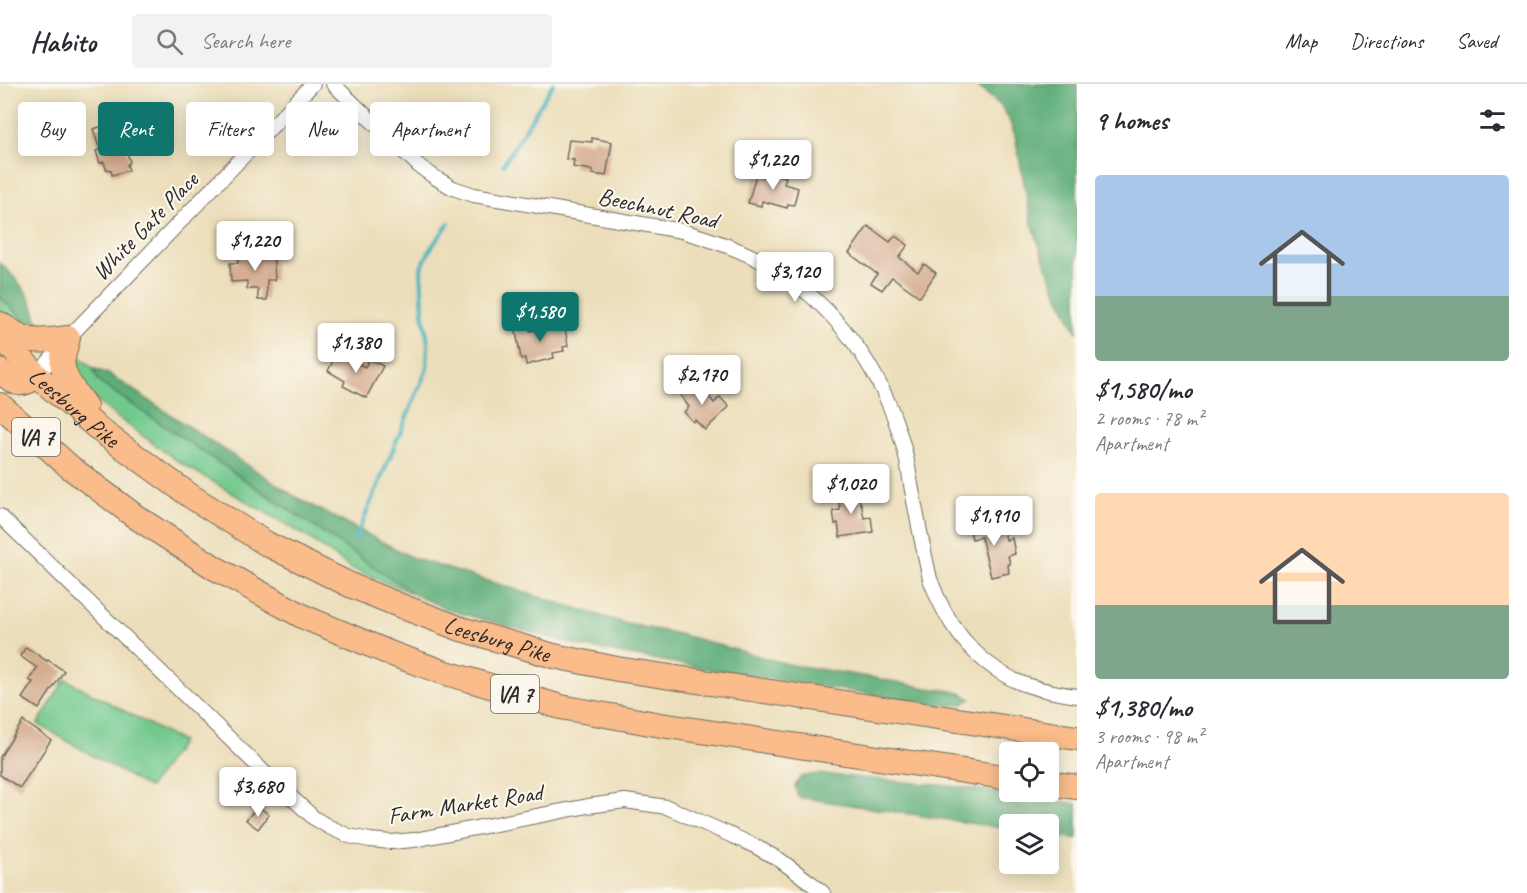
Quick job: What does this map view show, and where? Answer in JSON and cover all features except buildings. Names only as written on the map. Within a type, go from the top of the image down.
[{"type":"highway","points":[[0,324],[15,334],[38,342],[68,338],[63,358],[66,377],[101,431]]},
{"type":"highway","name":"Leesburg Pike","points":[[0,335],[38,376],[101,431],[192,497],[267,544],[352,586],[461,629],[554,656],[616,669],[1077,738]]},
{"type":"highway","points":[[0,371],[16,383],[24,384],[38,376]]},
{"type":"highway","name":"Leesburg Pike","points":[[0,405],[71,468],[136,517],[215,568],[304,617],[392,654],[443,672],[572,709],[684,729],[999,775]]},
{"type":"highway","points":[[0,429],[71,468]]},
{"type":"highway","points":[[1059,785],[1077,788]]},
{"type":"street","name":"White Gate Place","points":[[38,376],[68,338],[313,84]]},
{"type":"street","name":"Beechnut Road","points":[[333,84],[419,166],[453,188],[481,196],[682,231],[735,249],[763,262],[789,278],[813,297],[851,338],[869,363],[884,390],[904,447],[930,579],[948,620],[978,655],[997,670],[1016,681],[1053,692],[1077,696]]},
{"type":"street","name":"Farm Market Road","points":[[0,516],[266,774],[314,818],[329,827],[349,836],[369,840],[391,842],[414,840],[588,806],[625,801],[667,807],[733,836],[780,860],[823,893]]},
{"type":"green space","points":[[975,84],[1077,84],[1077,333],[1057,292],[1031,220],[1015,135],[1008,117],[1001,106]]},
{"type":"green space","points":[[0,263],[28,295],[37,320],[28,323],[0,297]]},
{"type":"green space","points":[[0,297],[27,323],[37,320],[50,331],[40,334],[0,313]]},
{"type":"green space","points":[[73,351],[93,368],[99,382],[416,595],[351,568],[306,536],[179,462],[110,412],[76,382]]},
{"type":"green space","points":[[93,368],[110,375],[299,499],[413,558],[627,624],[679,634],[787,664],[953,691],[971,699],[963,704],[947,706],[708,669],[585,647],[449,610],[416,595],[99,382]]},
{"type":"green space","points":[[65,679],[182,742],[149,788],[38,724]]},
{"type":"green space","points":[[818,774],[960,787],[999,793],[999,802],[1059,801],[1077,804],[1077,839],[1059,836],[1059,814],[999,814],[999,827],[798,797],[795,786],[801,777]]},
{"type":"waterway","points":[[503,165],[553,84]]},
{"type":"waterway","points":[[355,540],[427,369],[428,343],[423,311],[421,268],[431,248],[449,223]]}]
